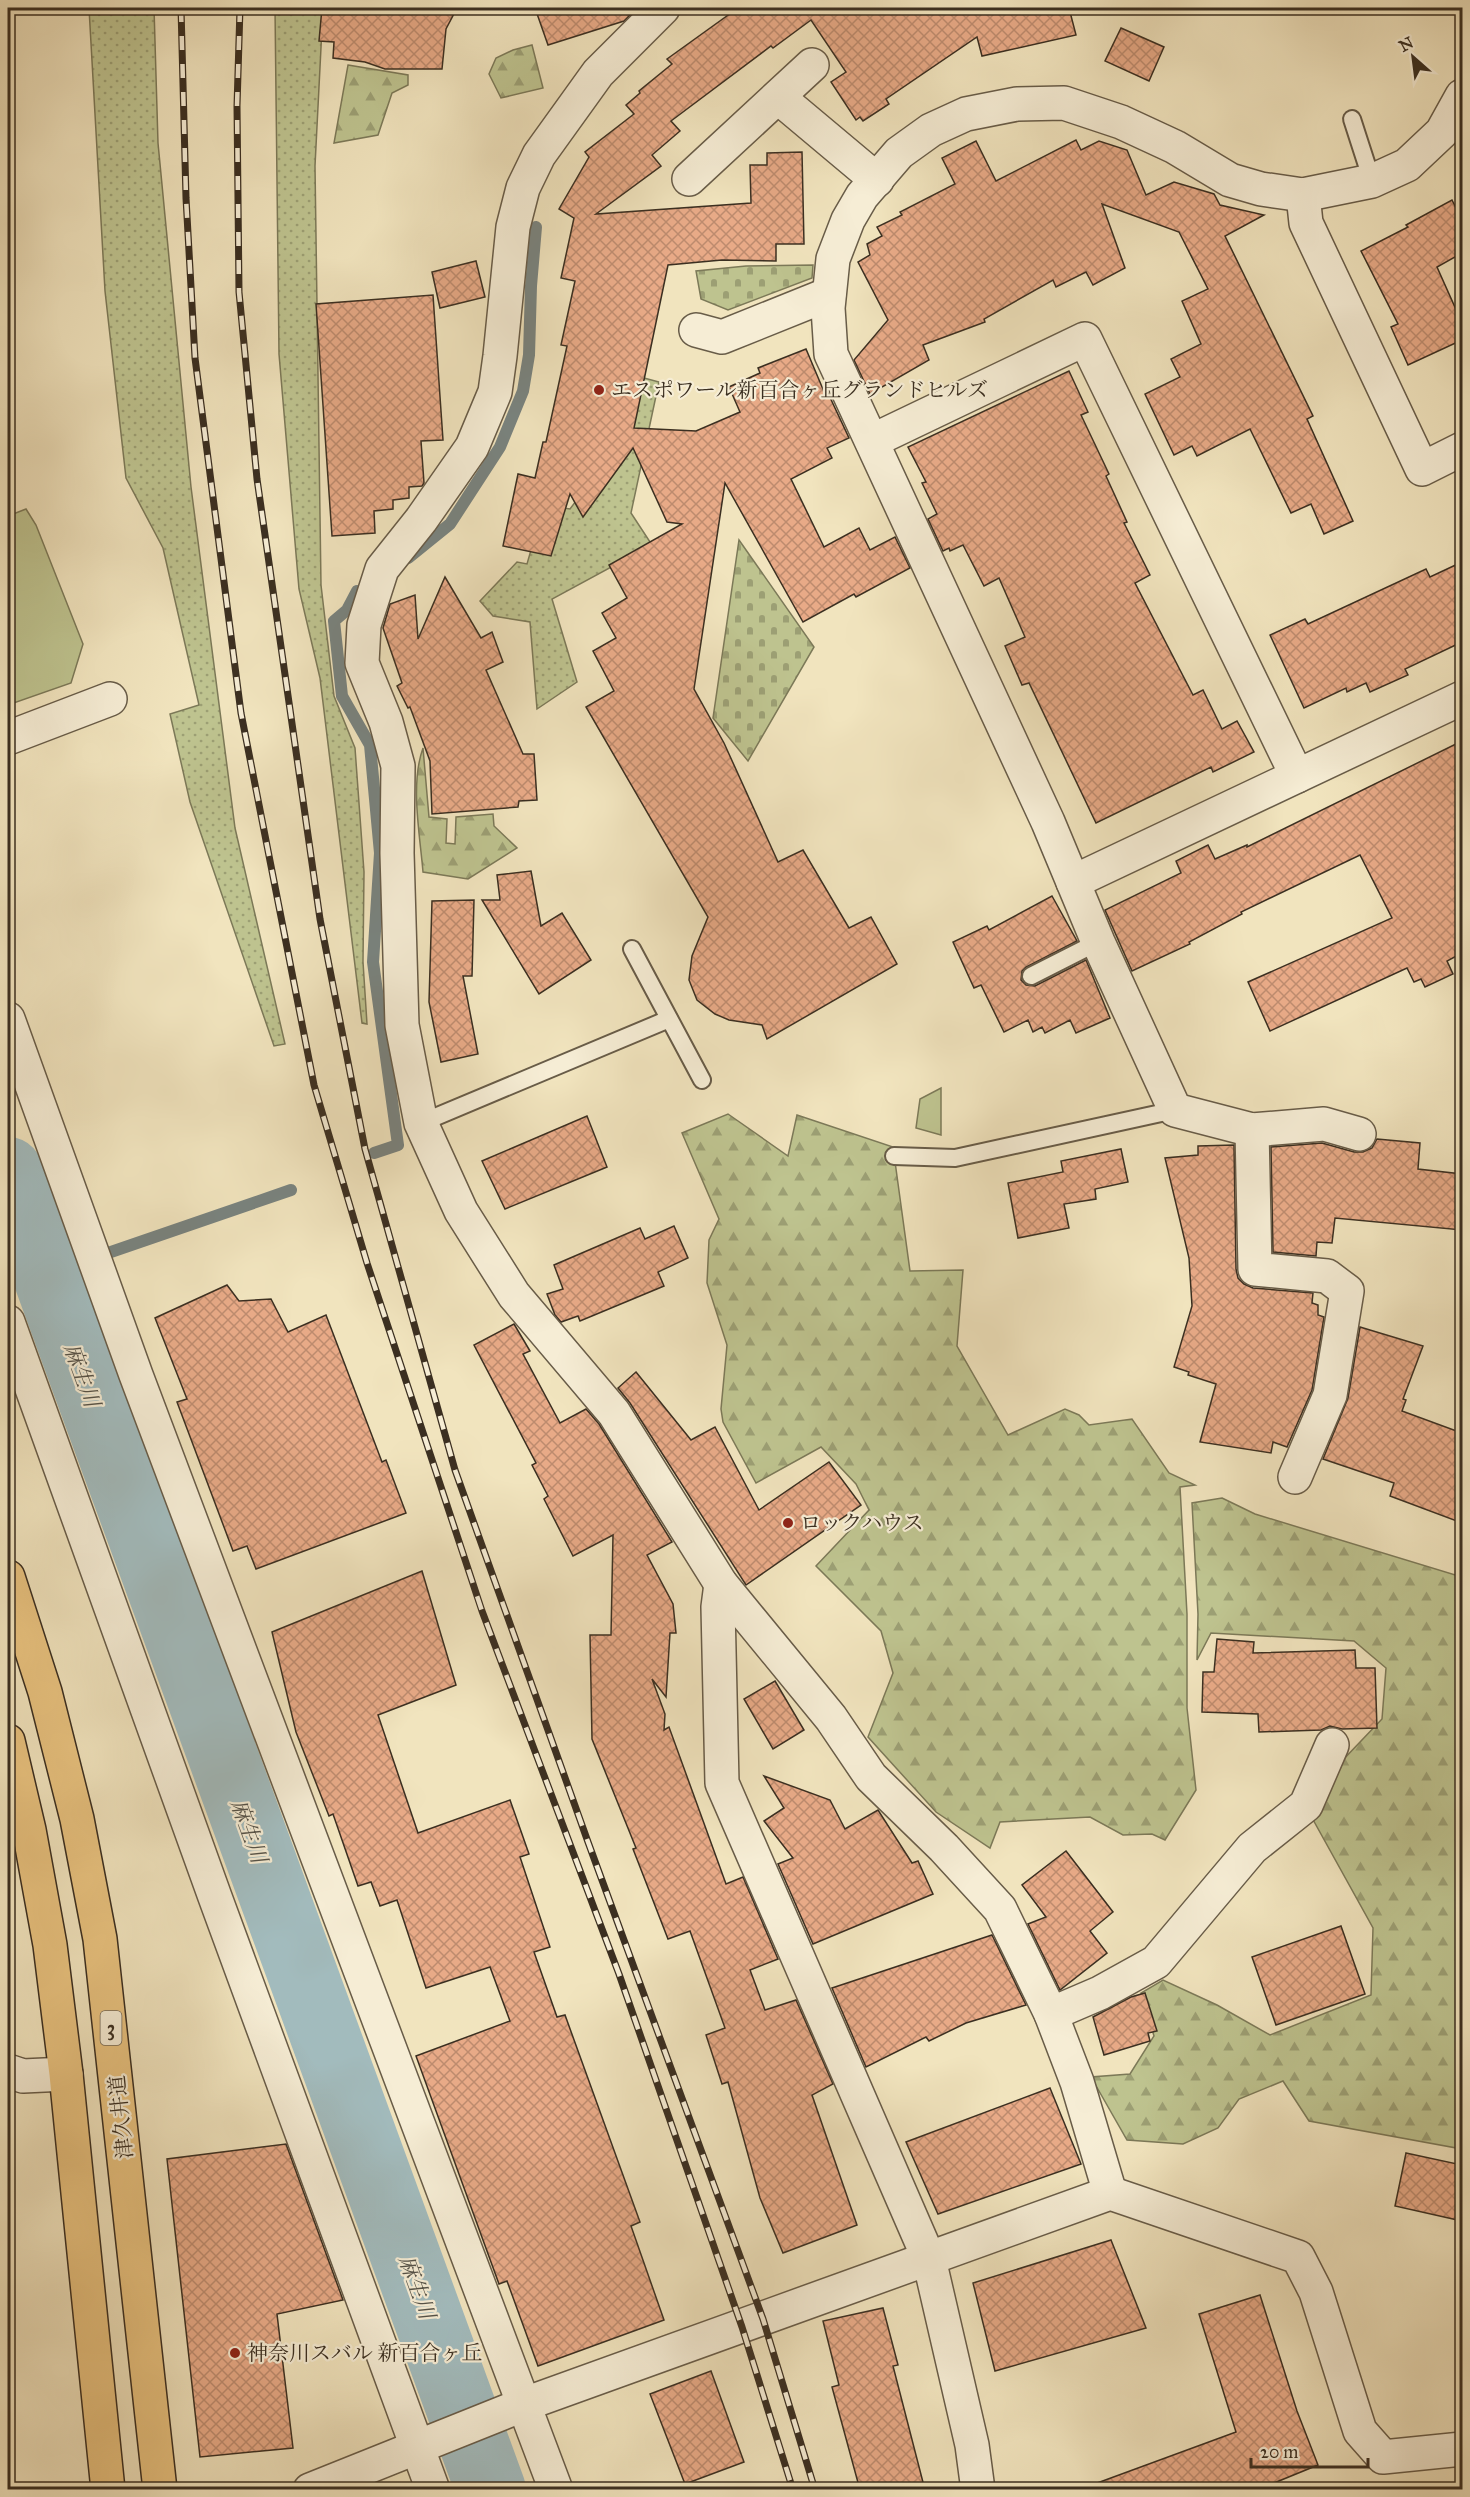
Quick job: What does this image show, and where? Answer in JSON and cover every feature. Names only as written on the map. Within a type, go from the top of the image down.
[{"type":"main road","name":"津久井道","points":[[8,1577],[48,1704],[77,1819],[100,1939],[160,2490]]},
{"type":"main road","points":[[8,1741],[50,1945],[66,2074],[108,2490]]},
{"type":"street","points":[[663,8],[598,73],[539,155],[523,188],[513,227],[501,356],[495,392],[472,447],[421,520],[382,569],[364,625],[362,663],[386,722],[398,766],[397,853],[402,1025],[421,1123],[461,1211],[514,1295],[614,1413],[721,1584],[831,1718],[871,1777],[944,1848],[1000,1909],[1051,2014],[1077,2082],[1110,2193]]},
{"type":"street","points":[[689,179],[812,65]]},
{"type":"street","points":[[1359,1134],[1324,1124],[1252,1130],[1175,1110],[1098,942],[1048,822],[831,354],[829,294],[833,259],[848,220],[862,196],[899,153],[931,130],[966,114],[1017,104],[1064,103],[1121,122],[1154,137],[1230,180],[1261,189],[1303,195],[1372,181],[1407,165],[1442,132],[1462,96]]},
{"type":"street","points":[[778,97],[877,180]]},
{"type":"street","points":[[1303,195],[1306,223],[1422,469],[1462,449]]},
{"type":"street","points":[[696,330],[722,337],[829,294]]},
{"type":"street","points":[[872,441],[1085,339],[1297,776]]},
{"type":"street","points":[[1073,882],[1462,698]]},
{"type":"street","points":[[8,738],[111,699]]},
{"type":"street","points":[[8,1019],[136,1375],[556,2490]]},
{"type":"street","points":[[1252,1130],[1255,1269],[1328,1276],[1347,1291],[1330,1395],[1295,1477]]},
{"type":"street","points":[[8,1322],[215,1897],[431,2443],[433,2490]]},
{"type":"street","points":[[721,1584],[718,1607],[722,1783],[929,2259],[972,2445],[978,2490]]},
{"type":"street","points":[[1051,2014],[1100,1993],[1156,1962],[1252,1848],[1306,1805],[1332,1746]]},
{"type":"street","points":[[8,2071],[23,2076],[66,2074]]},
{"type":"street","points":[[310,2490],[525,2404],[1110,2193],[1298,2257],[1316,2292],[1360,2431],[1383,2457],[1462,2449]]},
{"type":"lane","points":[[1352,119],[1372,181]]},
{"type":"lane","points":[[1031,976],[1098,942]]},
{"type":"lane","points":[[632,950],[702,1080]]},
{"type":"lane","points":[[421,1123],[669,1019]]},
{"type":"lane","points":[[894,1156],[956,1158],[1175,1110]]},
{"type":"green space","points":[[89,8],[154,8],[158,143],[191,487],[235,828],[285,1044],[274,1046],[190,802],[170,714],[199,705],[163,548],[126,478],[105,291]]},
{"type":"green space","points":[[275,8],[323,8],[315,166],[321,585],[334,696],[355,748],[364,872],[363,962],[367,1024],[362,1023],[320,678],[299,589],[279,354]]},
{"type":"green space","points":[[532,45],[543,88],[501,98],[489,74],[496,58]]},
{"type":"green space","points":[[348,65],[408,75],[408,85],[392,93],[378,135],[334,143]]},
{"type":"green space","points":[[813,265],[812,278],[728,310],[701,299],[696,271],[746,266]]},
{"type":"green space","points":[[633,375],[659,382],[631,513],[652,545],[552,599],[577,682],[537,709],[530,622],[493,616],[480,601],[517,562],[527,564],[544,505],[570,509],[622,440]]},
{"type":"green space","points":[[26,509],[36,525],[83,644],[71,683],[8,705],[8,516]]},
{"type":"green space","points":[[739,540],[814,647],[748,761],[713,718]]},
{"type":"green space","points":[[423,748],[429,817],[447,819],[446,843],[455,844],[456,817],[493,814],[494,826],[517,848],[468,879],[423,872],[416,793],[419,762]]},
{"type":"green space","points":[[941,1088],[941,1135],[916,1128],[920,1099]]},
{"type":"green space","points":[[728,1114],[788,1156],[797,1115],[893,1147],[910,1271],[963,1270],[957,1346],[1008,1435],[1065,1409],[1079,1415],[1089,1425],[1132,1419],[1169,1473],[1195,1485],[1180,1487],[1187,1614],[1187,1708],[1196,1790],[1165,1840],[1152,1834],[1123,1835],[1090,1817],[1000,1822],[990,1848],[936,1812],[868,1737],[893,1673],[881,1631],[816,1566],[869,1510],[856,1484],[821,1447],[756,1483],[723,1422],[721,1409],[727,1345],[707,1283],[709,1240],[719,1219],[682,1133]]},
{"type":"green space","points":[[1222,1498],[1255,1514],[1462,1577],[1462,2149],[1309,2121],[1283,2081],[1239,2099],[1218,2128],[1183,2144],[1127,2140],[1091,2077],[1130,2074],[1154,2036],[1141,1993],[1163,1980],[1217,2005],[1270,2035],[1371,1995],[1373,1928],[1311,1816],[1341,1762],[1382,1719],[1386,1668],[1354,1641],[1211,1633],[1197,1660],[1198,1614],[1192,1503]]},
{"type":"building","points":[[322,8],[457,8],[446,29],[442,69],[385,69],[365,62],[333,58],[334,42],[319,41]]},
{"type":"building","points":[[535,8],[637,8],[624,21],[548,45]]},
{"type":"building","points":[[738,8],[1069,8],[1076,35],[982,56],[977,37],[886,99],[889,104],[863,121],[860,117],[856,120],[831,82],[846,72],[811,20],[773,48],[771,46],[671,121],[680,131],[652,155],[661,166],[596,214],[751,203],[750,165],[767,165],[767,153],[802,152],[804,244],[776,244],[776,261],[722,260],[668,265],[634,428],[696,431],[740,412],[729,387],[760,373],[758,368],[806,349],[825,394],[827,391],[849,438],[827,448],[832,458],[791,479],[824,547],[859,528],[870,550],[895,537],[910,568],[856,597],[854,594],[803,622],[725,483],[694,689],[724,743],[778,862],[803,850],[849,928],[871,917],[897,964],[767,1039],[762,1025],[729,1020],[715,1014],[697,1000],[689,980],[692,956],[708,917],[586,707],[614,691],[593,651],[616,638],[602,613],[627,598],[609,565],[682,524],[667,522],[633,448],[583,517],[570,494],[551,556],[503,546],[518,474],[535,478],[543,442],[546,442],[567,346],[561,345],[575,281],[561,278],[574,218],[559,209],[589,157],[585,152],[634,114],[626,105],[640,93],[639,91],[672,64],[667,59]]},
{"type":"building","points":[[1121,28],[1164,47],[1149,81],[1105,61]]},
{"type":"building","points":[[1076,140],[1081,150],[1099,141],[1127,150],[1146,195],[1174,182],[1214,194],[1220,205],[1264,215],[1225,236],[1313,416],[1307,419],[1353,521],[1324,534],[1311,504],[1291,513],[1250,429],[1197,456],[1192,446],[1174,455],[1145,394],[1180,377],[1171,359],[1201,344],[1182,301],[1208,289],[1179,232],[1102,204],[1125,268],[1093,285],[1086,272],[1056,287],[1053,280],[984,319],[985,322],[923,345],[929,360],[870,394],[854,360],[888,320],[858,262],[870,255],[867,244],[882,236],[877,227],[902,215],[900,212],[955,184],[942,158],[976,141],[996,181]]},
{"type":"building","points":[[1452,200],[1462,220],[1462,253],[1437,267],[1462,323],[1462,340],[1408,365],[1391,327],[1398,324],[1361,251],[1408,227],[1406,225]]},
{"type":"building","points":[[476,261],[485,297],[440,308],[432,272]]},
{"type":"building","points":[[433,295],[443,440],[421,441],[424,483],[422,486],[409,487],[409,498],[393,500],[393,509],[374,511],[375,533],[332,536],[316,304]]},
{"type":"building","points":[[1069,371],[1088,412],[1081,415],[1109,474],[1106,476],[1127,522],[1124,523],[1150,575],[1135,583],[1193,695],[1203,690],[1222,729],[1237,721],[1254,752],[1213,772],[1211,767],[1096,823],[1029,683],[1022,685],[1005,646],[1025,637],[999,578],[984,586],[963,545],[950,551],[949,548],[943,551],[928,519],[937,514],[922,483],[926,482],[908,447]]},
{"type":"building","points":[[1462,562],[1462,642],[1405,669],[1408,675],[1370,692],[1366,683],[1347,692],[1346,688],[1304,708],[1270,635],[1305,619],[1308,624],[1426,569],[1430,577]]},
{"type":"building","points":[[445,577],[481,638],[492,632],[503,662],[486,670],[523,754],[534,754],[537,800],[519,801],[518,807],[432,814],[430,761],[410,707],[408,708],[397,686],[402,683],[383,628],[390,604],[415,595],[418,639]]},
{"type":"building","points":[[1462,741],[1462,953],[1447,961],[1453,974],[1425,987],[1421,979],[1414,982],[1407,968],[1270,1031],[1248,982],[1392,918],[1360,855],[1241,912],[1242,914],[1189,942],[1190,944],[1132,971],[1105,910],[1181,873],[1176,861],[1208,845],[1215,859],[1247,845],[1247,847]]},
{"type":"building","points":[[531,871],[541,926],[562,913],[591,960],[539,994],[482,900],[500,900],[497,875]]},
{"type":"building","points":[[1052,896],[1077,941],[1026,967],[1022,971],[1021,980],[1026,985],[1035,986],[1086,960],[1110,1018],[1076,1033],[1070,1020],[1045,1033],[1042,1027],[1033,1032],[1028,1020],[1004,1032],[981,985],[974,988],[953,942],[987,926],[989,930]]},
{"type":"building","points":[[474,900],[472,976],[463,976],[478,1054],[441,1062],[429,1002],[432,901]]},
{"type":"building","points":[[587,1116],[607,1167],[505,1209],[482,1161]]},
{"type":"building","points":[[1377,1139],[1420,1143],[1418,1169],[1462,1174],[1462,1230],[1335,1218],[1332,1243],[1317,1242],[1316,1256],[1273,1252],[1271,1147],[1322,1143],[1354,1152],[1363,1152],[1372,1148]]},
{"type":"building","points":[[1234,1145],[1238,1278],[1253,1288],[1313,1293],[1312,1303],[1318,1305],[1318,1315],[1324,1317],[1312,1390],[1287,1447],[1273,1442],[1271,1453],[1200,1442],[1216,1384],[1188,1375],[1189,1372],[1174,1367],[1192,1306],[1189,1258],[1165,1158],[1198,1155],[1198,1146]]},
{"type":"building","points":[[1121,1149],[1128,1182],[1095,1189],[1096,1199],[1064,1204],[1069,1228],[1018,1238],[1008,1183],[1063,1172],[1061,1161]]},
{"type":"building","points":[[674,1226],[688,1258],[658,1272],[664,1286],[580,1321],[578,1316],[561,1322],[555,1315],[547,1294],[563,1289],[554,1265],[640,1228],[645,1239]]},
{"type":"building","points":[[227,1285],[239,1301],[271,1299],[288,1332],[326,1315],[382,1462],[386,1460],[406,1513],[256,1569],[247,1546],[233,1551],[177,1402],[187,1399],[155,1318]]},
{"type":"building","points":[[514,1324],[530,1351],[523,1354],[560,1423],[586,1409],[599,1424],[672,1542],[647,1555],[673,1604],[676,1633],[670,1633],[666,1697],[652,1679],[665,1714],[664,1730],[669,1727],[726,1884],[743,1877],[778,1959],[750,1970],[765,2010],[796,2000],[833,2084],[812,2095],[857,2225],[783,2253],[760,2198],[728,2082],[722,2084],[706,2035],[725,2028],[690,1931],[668,1939],[633,1849],[636,1848],[592,1739],[590,1635],[611,1635],[613,1535],[573,1556],[544,1499],[548,1496],[532,1465],[536,1463],[474,1345]]},
{"type":"building","points":[[1360,1327],[1423,1346],[1403,1399],[1406,1400],[1402,1411],[1462,1433],[1462,1523],[1390,1496],[1394,1483],[1323,1459],[1348,1398]]},
{"type":"building","points":[[636,1372],[691,1440],[715,1427],[759,1510],[829,1462],[861,1505],[746,1585],[630,1403],[618,1388]]},
{"type":"building","points":[[422,1571],[456,1685],[378,1715],[418,1833],[510,1800],[529,1854],[520,1857],[550,1947],[534,1952],[557,2017],[565,2015],[640,2222],[631,2226],[664,2320],[538,2366],[507,2281],[499,2284],[416,2056],[510,2021],[490,1967],[426,1988],[397,1900],[380,1906],[371,1882],[358,1886],[333,1814],[329,1816],[296,1732],[272,1632]]},
{"type":"building","points":[[1217,1639],[1254,1642],[1253,1653],[1355,1650],[1356,1668],[1375,1668],[1377,1728],[1342,1729],[1330,1726],[1321,1730],[1259,1732],[1258,1714],[1202,1712],[1203,1672],[1214,1672]]},
{"type":"building","points":[[775,1681],[804,1730],[773,1749],[744,1699]]},
{"type":"building","points":[[764,1776],[830,1800],[845,1829],[878,1810],[912,1863],[918,1861],[933,1894],[813,1944],[778,1864],[793,1858],[764,1821],[784,1808]]},
{"type":"building","points":[[1066,1851],[1113,1912],[1090,1931],[1107,1953],[1060,1990],[1028,1924],[1046,1917],[1022,1885]]},
{"type":"building","points":[[1341,1926],[1365,1994],[1276,2025],[1252,1957]]},
{"type":"building","points":[[992,1935],[1026,2005],[966,2023],[929,2041],[926,2037],[866,2067],[832,1988]]},
{"type":"building","points":[[1145,1993],[1157,2031],[1148,2033],[1150,2041],[1104,2055],[1093,2017],[1131,1997]]},
{"type":"building","points":[[1050,2088],[1081,2164],[938,2214],[906,2142]]},
{"type":"building","points":[[286,2144],[343,2300],[277,2314],[293,2448],[200,2457],[167,2159]]},
{"type":"building","points":[[1406,2153],[1462,2165],[1462,2221],[1395,2206]]},
{"type":"building","points":[[1111,2240],[1146,2328],[995,2371],[973,2283]]},
{"type":"building","points":[[1260,2295],[1297,2411],[1318,2465],[1257,2490],[1090,2490],[1089,2486],[1236,2432],[1199,2314]]},
{"type":"building","points":[[883,2308],[898,2365],[893,2366],[925,2490],[860,2490],[832,2387],[839,2385],[823,2321]]},
{"type":"building","points":[[711,2371],[744,2462],[685,2484],[650,2394]]},
{"type":"waterway","points":[[408,558],[450,524],[500,447],[523,391],[529,355],[536,227]]},
{"type":"waterway","points":[[357,591],[347,610],[334,621],[342,696],[370,745],[380,853],[373,962],[398,1145],[374,1153]]},
{"type":"waterway","name":"麻生川","points":[[8,1172],[491,2490]]},
{"type":"waterway","points":[[47,1274],[291,1190]]},
{"type":"railway","points":[[181,8],[186,198],[195,358],[241,713],[314,1085],[367,1263],[482,1611],[619,1974],[742,2327],[793,2490]]},
{"type":"railway","points":[[240,8],[237,106],[239,292],[257,479],[320,919],[365,1149],[455,1470],[588,1842],[763,2319],[815,2490]]},
{"type":"place","name":"エスポワール新百合ヶ丘グランドヒルズ","points":[[599,390]]},
{"type":"place","name":"ロックハウス","points":[[788,1523]]},
{"type":"place","name":"神奈川スバル 新百合ヶ丘","points":[[235,2353]]}]
